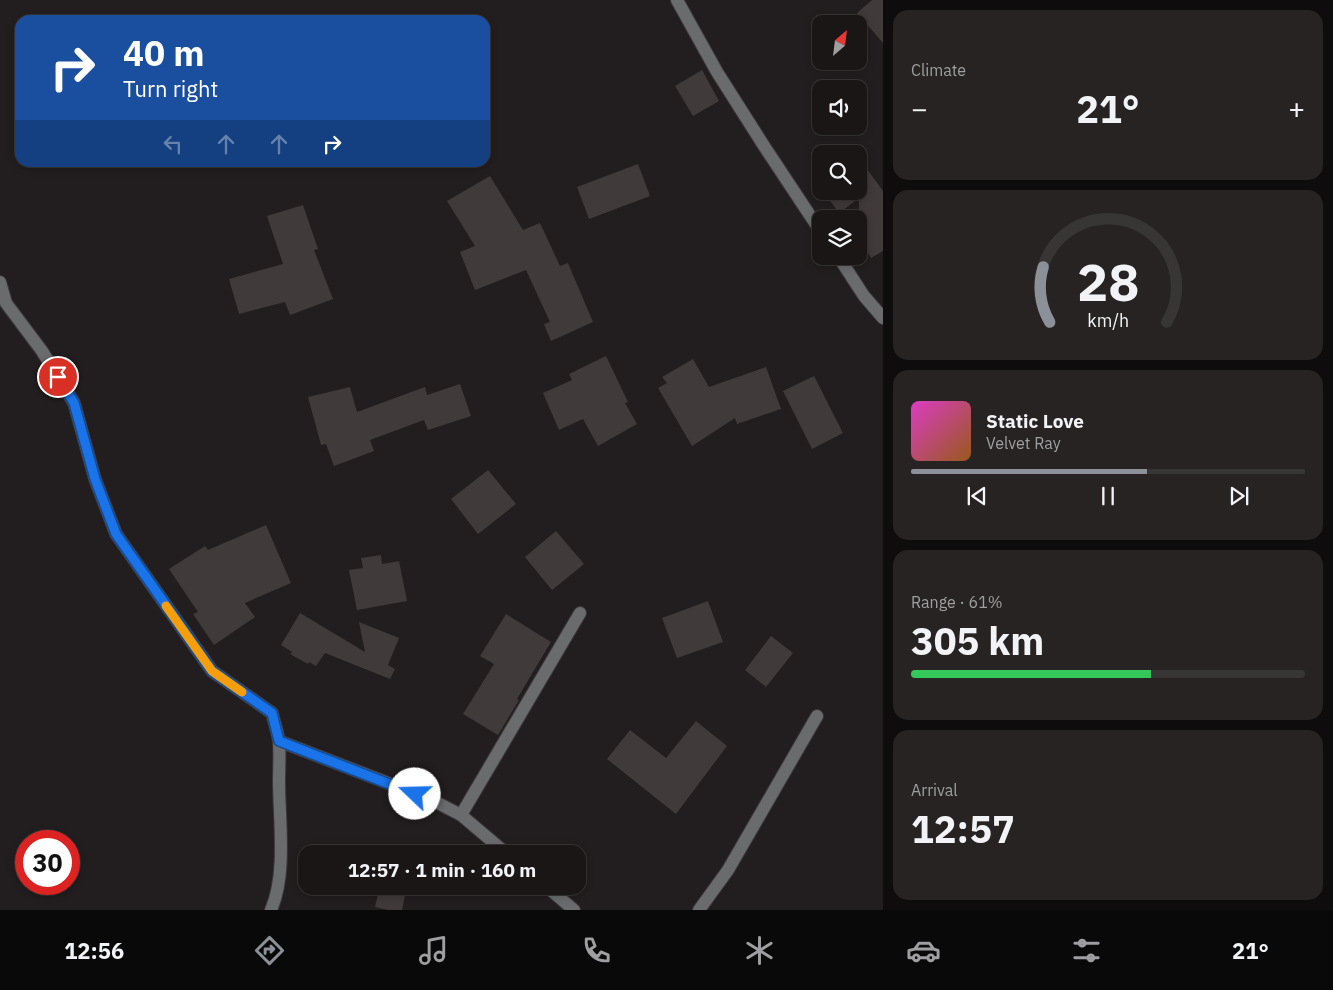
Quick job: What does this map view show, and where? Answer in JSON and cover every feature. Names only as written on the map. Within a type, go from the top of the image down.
[{"type":"street","points":[[677,0],[717,72],[812,218]]},
{"type":"street","points":[[844,265],[864,296],[883,318]]},
{"type":"street","points":[[0,282],[3,305],[42,351],[74,403],[95,479],[116,534],[212,671],[272,713],[279,741],[280,866],[272,910]]},
{"type":"street","points":[[460,815],[580,613]]},
{"type":"street","points":[[699,910],[728,870],[817,716]]},
{"type":"street","points":[[279,741],[432,800],[460,815],[496,845]]},
{"type":"street","points":[[556,895],[574,910]]},
{"type":"building","points":[[872,0],[883,0],[883,43],[868,26],[868,15],[859,15],[857,13]]},
{"type":"building","points":[[702,70],[719,101],[693,116],[675,86]]},
{"type":"building","points":[[638,164],[650,196],[589,219],[577,187]]},
{"type":"building","points":[[867,169],[883,191],[883,251],[871,258],[867,251],[867,210],[859,210],[859,200],[867,200]]},
{"type":"building","points":[[490,176],[523,230],[540,223],[560,266],[568,263],[593,322],[551,341],[544,324],[550,322],[526,270],[475,290],[460,252],[475,246],[447,201]]},
{"type":"building","points":[[830,200],[856,200],[843,210],[837,210]]},
{"type":"building","points":[[303,205],[318,249],[314,250],[333,299],[290,315],[285,302],[239,314],[229,279],[283,264],[267,216]]},
{"type":"building","points":[[606,356],[628,402],[625,403],[637,424],[598,446],[583,419],[559,430],[543,393],[572,380],[569,374]]},
{"type":"building","points":[[693,359],[709,387],[766,367],[781,409],[737,424],[735,418],[692,446],[658,388],[667,383],[662,377]]},
{"type":"building","points":[[814,376],[843,433],[812,449],[783,391]]},
{"type":"building","points":[[460,384],[471,416],[428,430],[424,420],[370,440],[374,451],[334,466],[326,444],[321,445],[308,397],[350,387],[357,412],[425,387],[427,395]]},
{"type":"building","points":[[488,470],[516,504],[478,534],[451,499]]},
{"type":"building","points":[[266,525],[291,583],[245,603],[255,617],[214,645],[193,614],[198,612],[169,569],[205,546],[208,550]]},
{"type":"building","points":[[556,531],[584,564],[552,590],[525,557]]},
{"type":"building","points":[[381,555],[382,564],[399,561],[407,601],[357,610],[349,570],[363,568],[361,558]]},
{"type":"building","points":[[708,601],[723,642],[677,658],[662,618]]},
{"type":"building","points":[[300,613],[365,652],[359,622],[399,638],[388,665],[395,669],[390,679],[325,653],[316,666],[309,662],[308,664],[290,654],[292,652],[281,645]]},
{"type":"building","points":[[506,614],[551,642],[498,735],[463,714],[494,664],[480,656]]},
{"type":"building","points":[[771,636],[793,653],[766,687],[745,670]]},
{"type":"building","points":[[696,721],[727,746],[676,814],[607,759],[630,730],[666,758]]},
{"type":"building","points":[[378,895],[405,895],[402,910],[388,910],[375,907]]},
{"type":"slow traffic","points":[[166,606],[212,671],[242,692]]},
{"type":"route","points":[[58,377],[74,403],[95,479],[116,534],[212,671],[272,713],[279,741],[415,794]]}]
